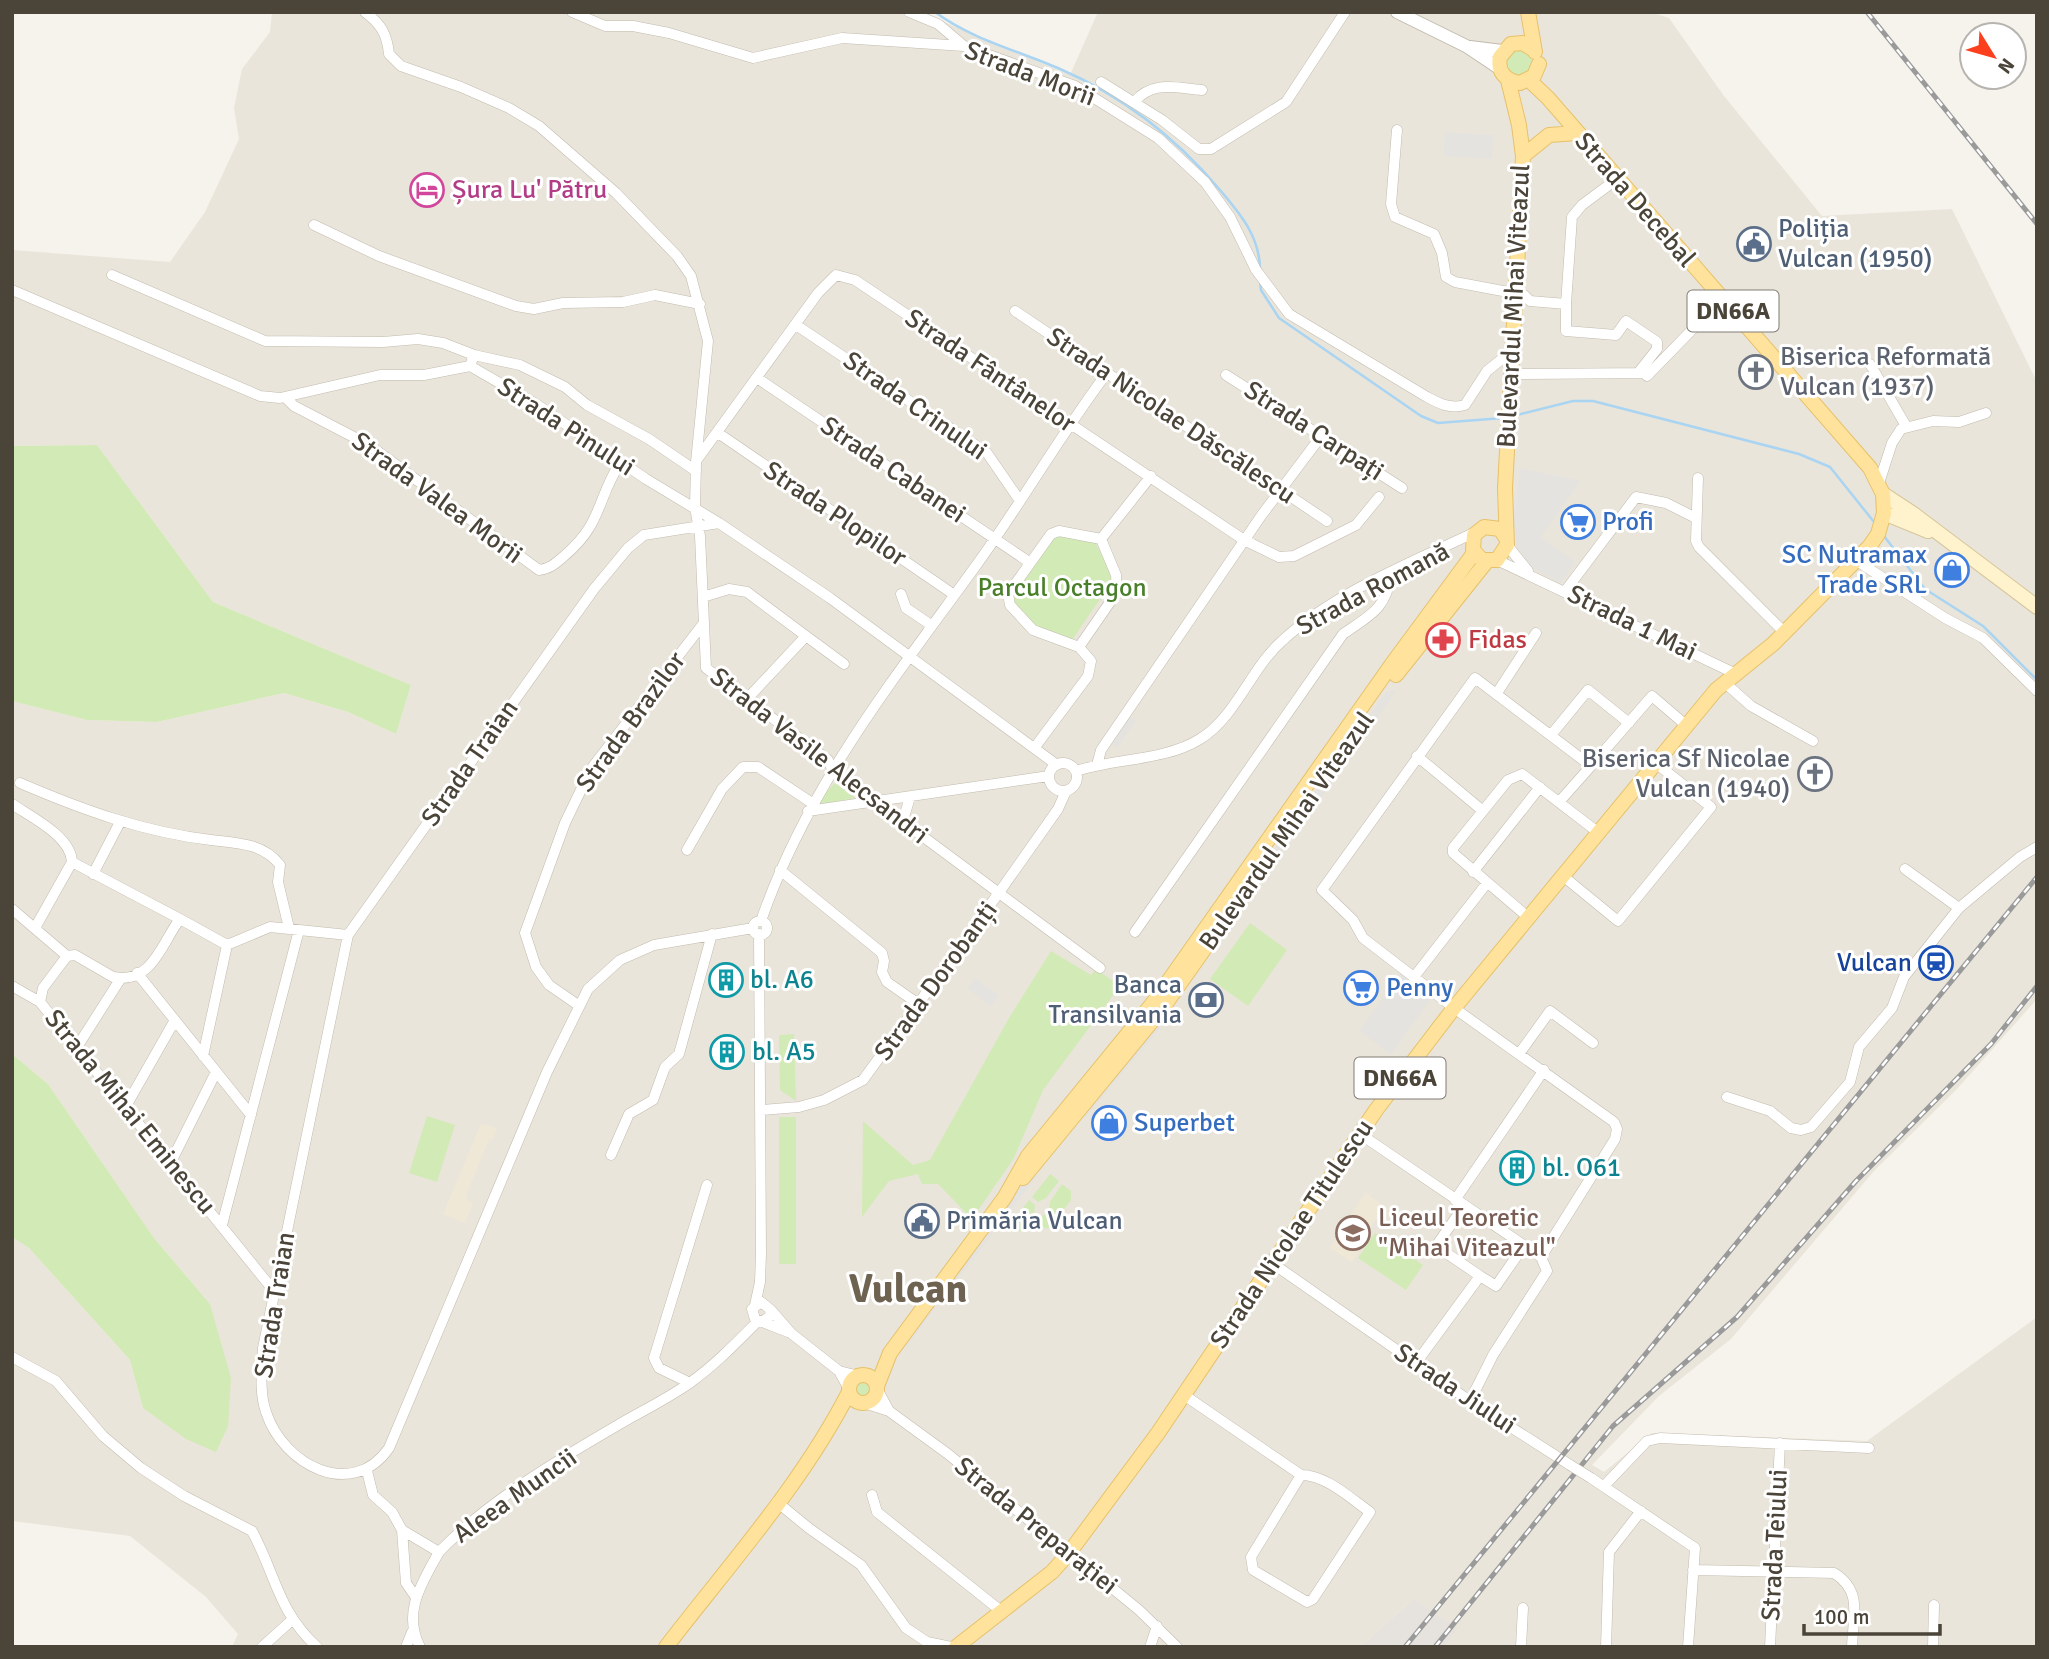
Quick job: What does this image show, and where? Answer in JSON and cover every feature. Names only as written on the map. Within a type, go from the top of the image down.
[{"type":"main road","points":[[1517,43],[1536,57],[1527,81],[1504,74],[1502,51],[1517,43],[1528,15]]},
{"type":"main road","name":"Strada Decebal","points":[[1528,15],[1548,98]]},
{"type":"main road","name":"Bulevardul Mihai Viteazul","points":[[877,1388],[890,1353],[1005,1197],[1162,1009],[1399,670],[1507,542],[1505,488],[1523,156],[1519,125],[1504,74]]},
{"type":"main road","name":"Strada Decebal","points":[[1527,81],[1548,98],[1863,459],[1881,488]]},
{"type":"main road","name":"Bulevardul Mihai Viteazul","points":[[1519,125],[1527,81]]},
{"type":"main road","points":[[1523,156],[1549,135],[1577,133]]},
{"type":"main road","name":"Bulevardul Mihai Viteazul","points":[[1005,1197],[1028,1156],[1153,1003],[1473,550],[1481,529],[1494,514],[1505,488]]},
{"type":"main road","points":[[1881,488],[1881,524],[1938,533]]},
{"type":"main road","points":[[1881,488],[2037,607]]},
{"type":"main road","name":"Strada Nicolae Titulescu","points":[[956,1647],[1052,1572],[1069,1553],[1184,1395],[1360,1135],[1454,1008],[1729,678],[1785,633],[1857,561],[1881,524]]},
{"type":"main road","points":[[1481,529],[1500,529],[1507,542]]},
{"type":"main road","points":[[1473,550],[1492,561]]},
{"type":"main road","name":"Bulevardul Mihai Viteazul","points":[[860,1375],[890,1353]]},
{"type":"main road","points":[[666,1647],[833,1424],[853,1379],[860,1375],[871,1377],[877,1388],[873,1399],[833,1424]]},
{"type":"main road","points":[[849,1391],[853,1399],[863,1403]]},
{"type":"street","name":"Strada Vasile Alecsandri","points":[[365,12],[380,23],[388,39],[389,54],[401,66],[509,108],[539,126],[576,155],[677,256],[691,276],[708,341],[696,466],[695,507],[704,597],[706,668],[828,760],[832,769],[902,824],[1100,968]]},
{"type":"street","name":"Strada Morii","points":[[572,12],[605,26],[633,26],[670,33],[754,58],[842,38],[964,46],[1075,86],[1182,147],[1219,200],[1259,274],[1282,306],[1298,320],[1441,405],[1455,408],[1465,405],[1488,371],[1512,351]]},
{"type":"street","points":[[909,12],[938,24],[964,46]]},
{"type":"street","points":[[1101,82],[1134,102],[1182,147],[1211,149],[1286,102],[1345,12]]},
{"type":"street","points":[[1397,12],[1466,46],[1504,74]]},
{"type":"street","points":[[1466,46],[1502,51]]},
{"type":"street","points":[[1134,102],[1150,88],[1159,86],[1202,90]]},
{"type":"street","points":[[1397,130],[1391,204],[1395,217],[1434,234],[1442,253],[1446,277],[1455,282],[1524,295],[1530,301],[1566,304]]},
{"type":"street","points":[[1617,178],[1582,205],[1572,217],[1566,331],[1616,335],[1626,321],[1657,342],[1657,349],[1645,374]]},
{"type":"street","points":[[314,225],[379,256],[516,306],[534,309],[563,303],[623,302],[655,295],[699,304]]},
{"type":"street","points":[[112,275],[265,341],[383,342],[418,339],[520,365],[565,387],[587,405],[696,466]]},
{"type":"street","name":"Strada Fântânelor","points":[[696,466],[828,279],[836,275],[855,280],[1244,540],[1287,558],[1346,530],[1362,519],[1379,497]]},
{"type":"street","name":"Strada Pinului","points":[[12,290],[260,396],[285,397],[380,375],[424,375],[470,366],[536,404],[719,523],[908,655],[1057,765]]},
{"type":"street","points":[[1511,374],[1645,374],[1722,299]]},
{"type":"street","name":"Strada Nicolae Dăscălescu","points":[[1014,311],[1327,521]]},
{"type":"street","name":"Strada Crinului","points":[[796,325],[987,453],[1020,502]]},
{"type":"street","points":[[470,366],[474,355]]},
{"type":"street","points":[[1870,364],[1906,426]]},
{"type":"street","points":[[757,1315],[760,1282],[761,1110],[757,928],[780,870],[810,807],[832,769],[908,655],[995,539],[1107,373]]},
{"type":"street","name":"Strada Carpați","points":[[1226,375],[1402,488]]},
{"type":"street","name":"Strada Cabanei","points":[[757,378],[1029,562]]},
{"type":"street","name":"Strada Valea Morii","points":[[285,397],[294,406],[369,445],[539,570],[552,566],[587,534],[595,522],[607,483],[621,461]]},
{"type":"street","points":[[1881,488],[1892,443],[1906,426],[1933,421],[1959,422],[1986,414]]},
{"type":"street","name":"Strada Plopilor","points":[[718,433],[953,594]]},
{"type":"street","points":[[1097,765],[1101,751],[1244,540],[1322,435]]},
{"type":"street","points":[[1101,540],[1151,476]]},
{"type":"street","points":[[1698,478],[1696,541],[1699,548],[1785,633]]},
{"type":"street","points":[[1566,590],[1636,497],[1666,503],[1696,518]]},
{"type":"street","name":"Strada Traian","points":[[367,1471],[338,1475],[325,1472],[295,1454],[274,1430],[265,1412],[262,1376],[274,1291],[348,935],[579,610],[628,548],[644,535],[719,523]]},
{"type":"street","points":[[1453,542],[1481,529]]},
{"type":"street","points":[[1035,747],[1088,676],[1091,661],[1079,647],[1033,630],[1010,605],[1008,594],[1045,539],[1059,531],[1101,540]]},
{"type":"street","points":[[1079,647],[1117,592],[1116,575],[1101,540]]},
{"type":"street","name":"Strada Romană","points":[[1076,771],[1170,751],[1198,740],[1218,722],[1284,638],[1339,601],[1453,542],[1473,550]]},
{"type":"street","name":"Strada 1 Mai","points":[[1507,542],[1531,574]]},
{"type":"street","name":"Strada 1 Mai","points":[[1492,561],[1531,574],[1566,590],[1729,678],[1751,706],[1812,741]]},
{"type":"street","points":[[1857,561],[1945,618],[1983,638],[2037,691]]},
{"type":"street","points":[[1135,932],[1343,634],[1373,616],[1388,595],[1392,573]]},
{"type":"street","points":[[704,597],[729,589],[747,592],[844,664]]},
{"type":"street","points":[[901,594],[906,608],[931,625]]},
{"type":"street","name":"Strada Brazilor","points":[[578,1005],[549,985],[536,967],[525,933],[565,823],[591,769],[704,624]]},
{"type":"street","points":[[1497,693],[1536,633]]},
{"type":"street","points":[[747,699],[806,636]]},
{"type":"street","points":[[1541,1257],[1608,1150],[1617,1129],[1614,1122],[1454,1008],[1363,938],[1353,920],[1322,890],[1475,678],[1591,766]]},
{"type":"street","points":[[1551,735],[1588,690],[1629,723]]},
{"type":"street","points":[[1559,802],[1652,696],[1687,726]]},
{"type":"street","points":[[1417,756],[1483,811]]},
{"type":"street","points":[[687,850],[722,789],[743,767],[758,767],[810,807],[910,797],[1049,776],[1057,765],[1066,763],[1076,771],[1076,783],[1066,791],[1054,788],[1049,776]]},
{"type":"street","points":[[1563,876],[1618,922],[1711,807],[1657,764]]},
{"type":"street","points":[[1529,918],[1456,858],[1453,848],[1483,811],[1514,775],[1522,774],[1599,833]]},
{"type":"street","points":[[20,783],[120,822],[181,836],[246,844],[272,854],[280,865],[278,882],[294,929],[251,1115],[222,1224]]},
{"type":"street","points":[[1473,872],[1540,787]]},
{"type":"street","name":"Strada Dorobanți","points":[[761,1110],[799,1107],[824,1100],[863,1080],[999,894],[1058,809],[1066,791]]},
{"type":"street","points":[[902,824],[910,797]]},
{"type":"street","points":[[12,804],[64,842],[72,855],[72,862],[34,928]]},
{"type":"street","points":[[93,874],[120,822]]},
{"type":"street","points":[[1727,1097],[1769,1111],[1791,1128],[1801,1130],[1811,1127],[1850,1082],[1859,1047],[1892,1008],[1904,977],[1959,908],[2020,857],[2037,847]]},
{"type":"street","points":[[72,862],[227,945]]},
{"type":"street","points":[[1905,869],[1959,908]]},
{"type":"street","points":[[780,870],[881,953],[884,961],[882,972],[887,982],[920,1005]]},
{"type":"street","points":[[1414,977],[1486,883]]},
{"type":"street","points":[[12,909],[67,956],[75,955],[121,978]]},
{"type":"street","points":[[77,1047],[121,978],[137,973],[156,960],[180,919]]},
{"type":"street","points":[[227,945],[270,928],[348,935]]},
{"type":"street","points":[[367,1471],[380,1461],[395,1436],[518,1138],[578,1005],[588,989],[620,960],[654,945],[757,928]]},
{"type":"street","points":[[611,1156],[629,1114],[653,1100],[665,1067],[679,1054],[712,934]]},
{"type":"street","points":[[203,1056],[227,945]]},
{"type":"street","name":"Strada Mihai Eminescu","points":[[67,956],[43,988],[40,1002],[274,1291]]},
{"type":"street","points":[[137,973],[251,1115]]},
{"type":"street","points":[[12,986],[40,1002]]},
{"type":"street","points":[[1519,1054],[1550,1011],[1593,1043]]},
{"type":"street","points":[[126,1106],[175,1020]]},
{"type":"street","points":[[1455,1200],[1544,1070]]},
{"type":"street","points":[[172,1162],[216,1073]]},
{"type":"street","points":[[1360,1135],[1522,1247],[1541,1257],[1547,1271],[1493,1355],[1470,1401]]},
{"type":"street","points":[[690,1383],[659,1368],[654,1358],[707,1185]]},
{"type":"street","points":[[1464,1206],[1436,1246],[1496,1286],[1522,1247]]},
{"type":"street","name":"Strada Jiului","points":[[1272,1263],[1470,1401],[1604,1486],[1695,1548],[1693,1570]]},
{"type":"street","points":[[1416,1363],[1480,1276]]},
{"type":"street","points":[[757,1315],[768,1319],[770,1308],[760,1282]]},
{"type":"street","points":[[757,1315],[761,1302],[770,1308],[792,1334]]},
{"type":"street","points":[[757,1315],[792,1334],[839,1371],[849,1391]]},
{"type":"street","name":"Aleea Muncii","points":[[367,1471],[373,1495],[392,1512],[402,1530],[439,1552],[474,1519],[603,1434],[690,1383],[741,1338],[757,1315]]},
{"type":"street","points":[[12,1357],[56,1381],[103,1436],[141,1468],[184,1496],[252,1531],[292,1620],[317,1647]]},
{"type":"street","points":[[839,1371],[860,1375]]},
{"type":"street","name":"Strada Preparației","points":[[877,1388],[889,1411]]},
{"type":"street","points":[[1184,1395],[1301,1475],[1313,1475],[1370,1512],[1313,1599],[1307,1602],[1253,1570],[1251,1557],[1301,1475]]},
{"type":"street","name":"Strada Preparației","points":[[863,1403],[889,1411],[958,1462],[1157,1626],[1177,1647]]},
{"type":"street","points":[[1604,1486],[1647,1441],[1660,1438],[1869,1448]]},
{"type":"street","name":"Strada Teiului","points":[[1770,1647],[1780,1443]]},
{"type":"street","points":[[872,1495],[877,1512],[1001,1611]]},
{"type":"street","points":[[777,1502],[810,1530],[861,1564],[906,1628],[927,1642],[951,1647]]},
{"type":"street","points":[[1606,1647],[1609,1552],[1641,1511]]},
{"type":"street","points":[[402,1530],[406,1583],[415,1596]]},
{"type":"street","points":[[406,1647],[412,1632],[415,1596],[439,1552]]},
{"type":"street","points":[[1688,1647],[1693,1570],[1833,1573],[1848,1581],[1853,1590],[1852,1647]]},
{"type":"street","points":[[1933,1647],[1934,1605]]},
{"type":"street","points":[[1521,1647],[1523,1608]]},
{"type":"street","points":[[262,1647],[292,1620]]},
{"type":"street","points":[[1150,1647],[1157,1626]]},
{"type":"street","points":[[412,1632],[420,1647]]},
{"type":"shaded area","points":[[272,12],[905,12],[935,18],[1070,75],[1098,12],[1650,12],[1669,18],[1724,96],[1822,216],[1952,209],[2037,382],[2037,999],[1957,1089],[1874,1171],[1731,1339],[1659,1396],[1592,1465],[1604,1472],[1652,1433],[1867,1441],[2037,1317],[2037,1647],[1444,1647],[1456,1628],[1414,1599],[1360,1647],[232,1647],[238,1634],[206,1597],[130,1536],[12,1521],[12,1237],[29,1248],[130,1360],[143,1408],[210,1304],[154,1238],[48,1084],[12,1054],[12,701],[87,720],[157,722],[284,693],[348,712],[396,734],[411,685],[213,602],[97,445],[12,446],[12,250],[170,262],[205,212],[239,139],[234,108],[242,69],[270,32]]},
{"type":"shaded area","points":[[1445,132],[1493,135],[1492,159],[1443,156]]},
{"type":"shaded area","points":[[1520,468],[1581,481],[1541,537],[1575,562],[1561,583],[1532,568],[1516,545],[1514,524]]},
{"type":"shaded area","points":[[1396,691],[1307,818],[1298,819],[1386,692]]},
{"type":"shaded area","points":[[1129,717],[1136,721],[1117,748],[1111,744]]},
{"type":"shaded area","points":[[1287,843],[1232,922],[1225,923],[1279,844]]},
{"type":"shaded area","points":[[1401,973],[1433,996],[1391,1054],[1359,1031]]},
{"type":"shaded area","points":[[975,978],[999,995],[991,1006],[967,988]]},
{"type":"shaded area","points":[[1154,1026],[1161,1027],[1086,1117],[1076,1117]]},
{"type":"shaded area","points":[[481,1124],[497,1128],[492,1140],[489,1139],[468,1190],[466,1200],[473,1203],[465,1223],[443,1214]]},
{"type":"shaded area","points":[[1037,1176],[909,1343],[902,1343],[1028,1177]]},
{"type":"shaded area","name":"Liceul Teoretic \"Mihai Viteazul\"","points":[[1365,1193],[1388,1208],[1381,1218],[1378,1216],[1356,1250],[1359,1252],[1352,1262],[1330,1248]]},
{"type":"shaded area","points":[[1414,1599],[1457,1628],[1444,1647],[1360,1647]]},
{"type":"green space","points":[[1519,50],[1529,53],[1532,63],[1529,73],[1519,76],[1509,73],[1506,63],[1509,53]]},
{"type":"green space","points":[[97,445],[213,602],[411,685],[396,734],[348,712],[284,693],[157,722],[87,720],[12,701],[12,446]]},
{"type":"green space","name":"Parcul Octagon","points":[[1062,534],[1095,542],[1114,579],[1072,640],[1027,620],[1011,595],[1052,537]]},
{"type":"green space","points":[[835,783],[855,798],[821,804],[819,800]]},
{"type":"green space","points":[[1250,923],[1287,950],[1248,1006],[1210,979]]},
{"type":"green space","points":[[1051,951],[1091,975],[1096,969],[1120,986],[1043,1090],[1014,1158],[972,1219],[938,1184],[922,1184],[918,1174],[889,1181],[862,1217],[863,1121],[913,1165],[930,1160],[1009,1018]]},
{"type":"green space","points":[[794,1034],[796,1101],[780,1090],[779,1035]]},
{"type":"green space","points":[[12,1054],[48,1084],[154,1238],[210,1304],[231,1378],[228,1426],[216,1452],[186,1439],[143,1408],[130,1360],[29,1248],[12,1237]]},
{"type":"green space","points":[[427,1116],[455,1125],[437,1182],[409,1173]]},
{"type":"green space","points":[[779,1117],[796,1117],[796,1264],[779,1264]]},
{"type":"green space","points":[[1050,1174],[1059,1181],[1046,1198],[1038,1202],[1032,1197]]},
{"type":"green space","points":[[1062,1184],[1071,1191],[1071,1200],[1058,1217],[1049,1210],[1050,1202]]},
{"type":"green space","points":[[1029,1200],[1035,1205],[1034,1214],[1022,1231],[1012,1232],[1008,1229]]},
{"type":"green space","points":[[1046,1214],[1055,1220],[1049,1228],[1028,1230],[1037,1218]]},
{"type":"green space","points":[[1375,1233],[1423,1265],[1406,1290],[1358,1258]]},
{"type":"green space","points":[[860,1381],[866,1381],[871,1389],[869,1395],[860,1397],[855,1392],[855,1386]]},
{"type":"waterway","points":[[935,12],[964,30],[1083,80],[1127,105],[1147,120],[1185,153],[1235,208],[1252,235],[1260,268]]},
{"type":"waterway","points":[[1260,282],[1261,290],[1279,318],[1421,416],[1438,423],[1503,418]]},
{"type":"waterway","points":[[1513,416],[1573,401],[1593,401],[1799,454],[1830,467],[1874,522]]},
{"type":"waterway","points":[[1884,536],[1925,589],[1983,626],[2037,680]]},
{"type":"railway","points":[[1867,12],[2037,224]]},
{"type":"railway","points":[[1405,1647],[2037,877]]},
{"type":"railway","points":[[1435,1647],[1613,1426],[1737,1317],[1856,1181],[1991,1044],[2037,986]]},
{"type":"place","name":"Șura Lu' Pătru","points":[[427,190]]},
{"type":"place","name":"Poliția Vulcan (1950)","points":[[1754,244]]},
{"type":"place","name":"Biserica Reformată Vulcan (1937)","points":[[1756,372]]},
{"type":"place","name":"Profi","points":[[1578,522]]},
{"type":"place","name":"SC Nutramax Trade SRL","points":[[1952,570]]},
{"type":"place","name":"Fidas","points":[[1443,640]]},
{"type":"place","name":"Biserica Sf Nicolae Vulcan (1940)","points":[[1815,774]]},
{"type":"place","name":"Vulcan","points":[[1936,963]]},
{"type":"place","name":"bl. A6","points":[[726,980]]},
{"type":"place","name":"Penny","points":[[1361,988]]},
{"type":"place","name":"Banca Transilvania","points":[[1206,1000]]},
{"type":"place","name":"bl. A5","points":[[727,1052]]},
{"type":"place","name":"Superbet","points":[[1109,1123]]},
{"type":"place","name":"bl. O61","points":[[1517,1168]]},
{"type":"place","name":"Primăria Vulcan","points":[[922,1221]]},
{"type":"place","name":"Liceul Teoretic \"Mihai Viteazul\"","points":[[1353,1233]]},
{"type":"district","name":"Vulcan","points":[[908,1289]]}]
